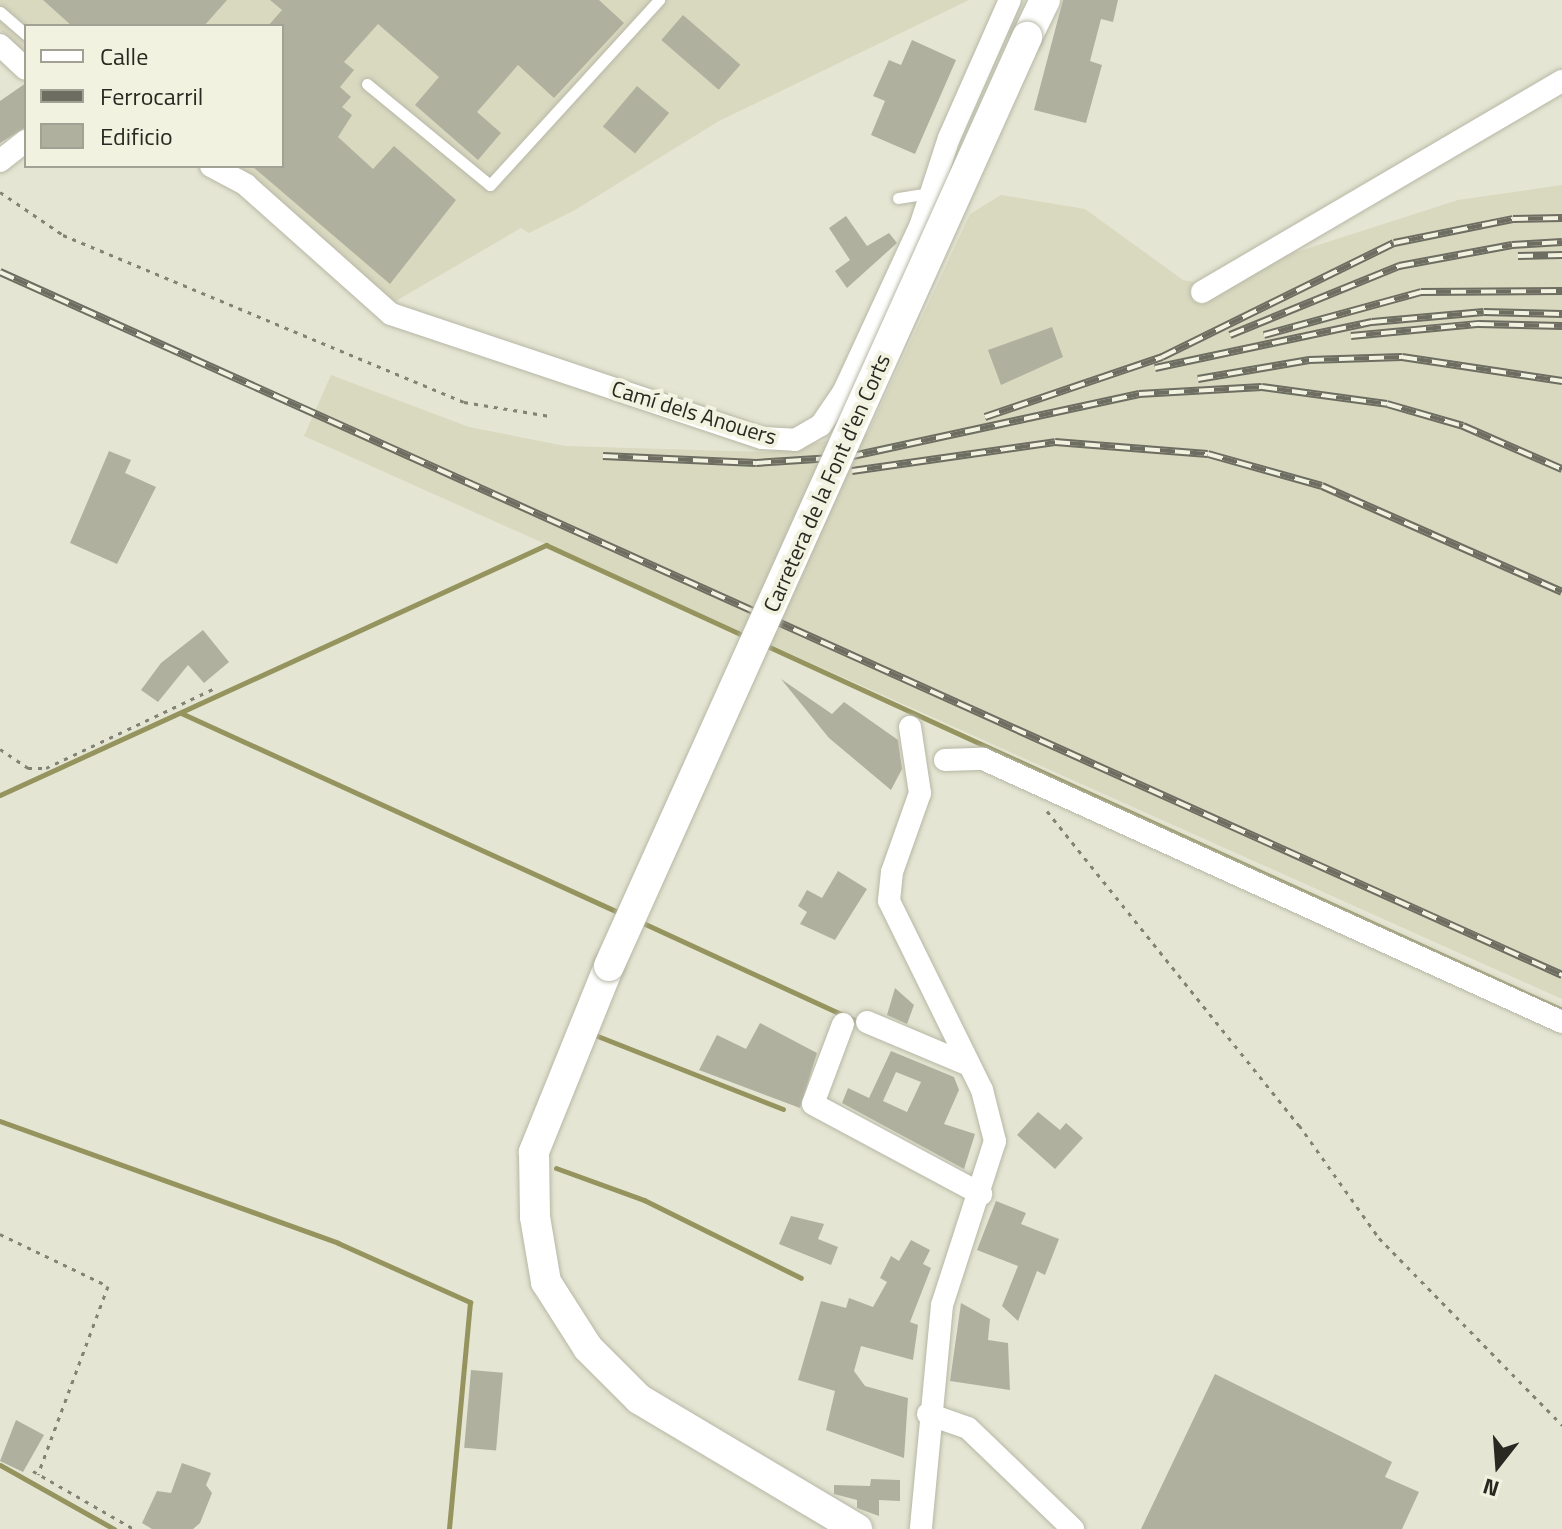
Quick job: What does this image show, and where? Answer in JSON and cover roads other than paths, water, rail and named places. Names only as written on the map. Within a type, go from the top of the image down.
[{"type":"street","name":"Camí dels Anouers","points":[[215,168],[246,185],[391,314],[779,441],[810,434],[832,413],[935,192],[949,138],[1010,0]]},
{"type":"street","name":"Carretera de la Font d'en Corts","points":[[857,1529],[639,1399],[588,1348],[546,1282],[535,1217],[534,1152],[609,966],[1045,0]]},
{"type":"street","points":[[0,45],[24,67]]},
{"type":"street","points":[[1202,292],[1558,85]]},
{"type":"street","points":[[0,161],[24,143]]},
{"type":"street","points":[[910,727],[920,793],[892,872],[889,901],[969,1065],[994,1128],[981,1194],[950,1269],[928,1414],[921,1529]]},
{"type":"street","points":[[945,760],[983,759],[1025,783],[1562,1022]]},
{"type":"street","points":[[867,1022],[969,1065]]},
{"type":"street","points":[[843,1024],[813,1104],[981,1194]]},
{"type":"street","points":[[928,1414],[968,1428],[1073,1529]]},
{"type":"lane","points":[[367,84],[490,185],[659,0]]},
{"type":"lane","points":[[0,12],[24,33]]},
{"type":"lane","points":[[898,198],[935,192]]},
{"type":"waterway","points":[[0,795],[546,545],[745,636]]},
{"type":"waterway","points":[[765,645],[1562,1010]]},
{"type":"waterway","points":[[181,713],[620,913]]},
{"type":"waterway","points":[[643,923],[860,1023]]},
{"type":"waterway","points":[[595,1035],[783,1109]]},
{"type":"waterway","points":[[0,1121],[338,1243],[470,1302],[449,1529]]},
{"type":"waterway","points":[[556,1168],[644,1200],[801,1278]]},
{"type":"waterway","points":[[0,1465],[114,1529]]},
{"type":"railway","points":[[985,417],[1162,357],[1394,243],[1513,219],[1562,218]]},
{"type":"railway","points":[[1230,335],[1399,266],[1512,245],[1562,242]]},
{"type":"railway","points":[[1518,256],[1562,255]]},
{"type":"railway","points":[[0,272],[1562,975]]},
{"type":"railway","points":[[1264,335],[1421,292],[1562,291]]},
{"type":"railway","points":[[1155,368],[1372,322],[1484,312],[1562,314]]},
{"type":"railway","points":[[1351,336],[1479,324],[1562,326]]},
{"type":"railway","points":[[1198,379],[1309,360],[1402,357],[1562,381]]},
{"type":"railway","points":[[603,456],[756,463],[848,457],[1139,394],[1262,387],[1387,404],[1463,426],[1562,469]]},
{"type":"railway","points":[[852,471],[1055,442],[1208,454],[1322,486],[1562,592]]}]
